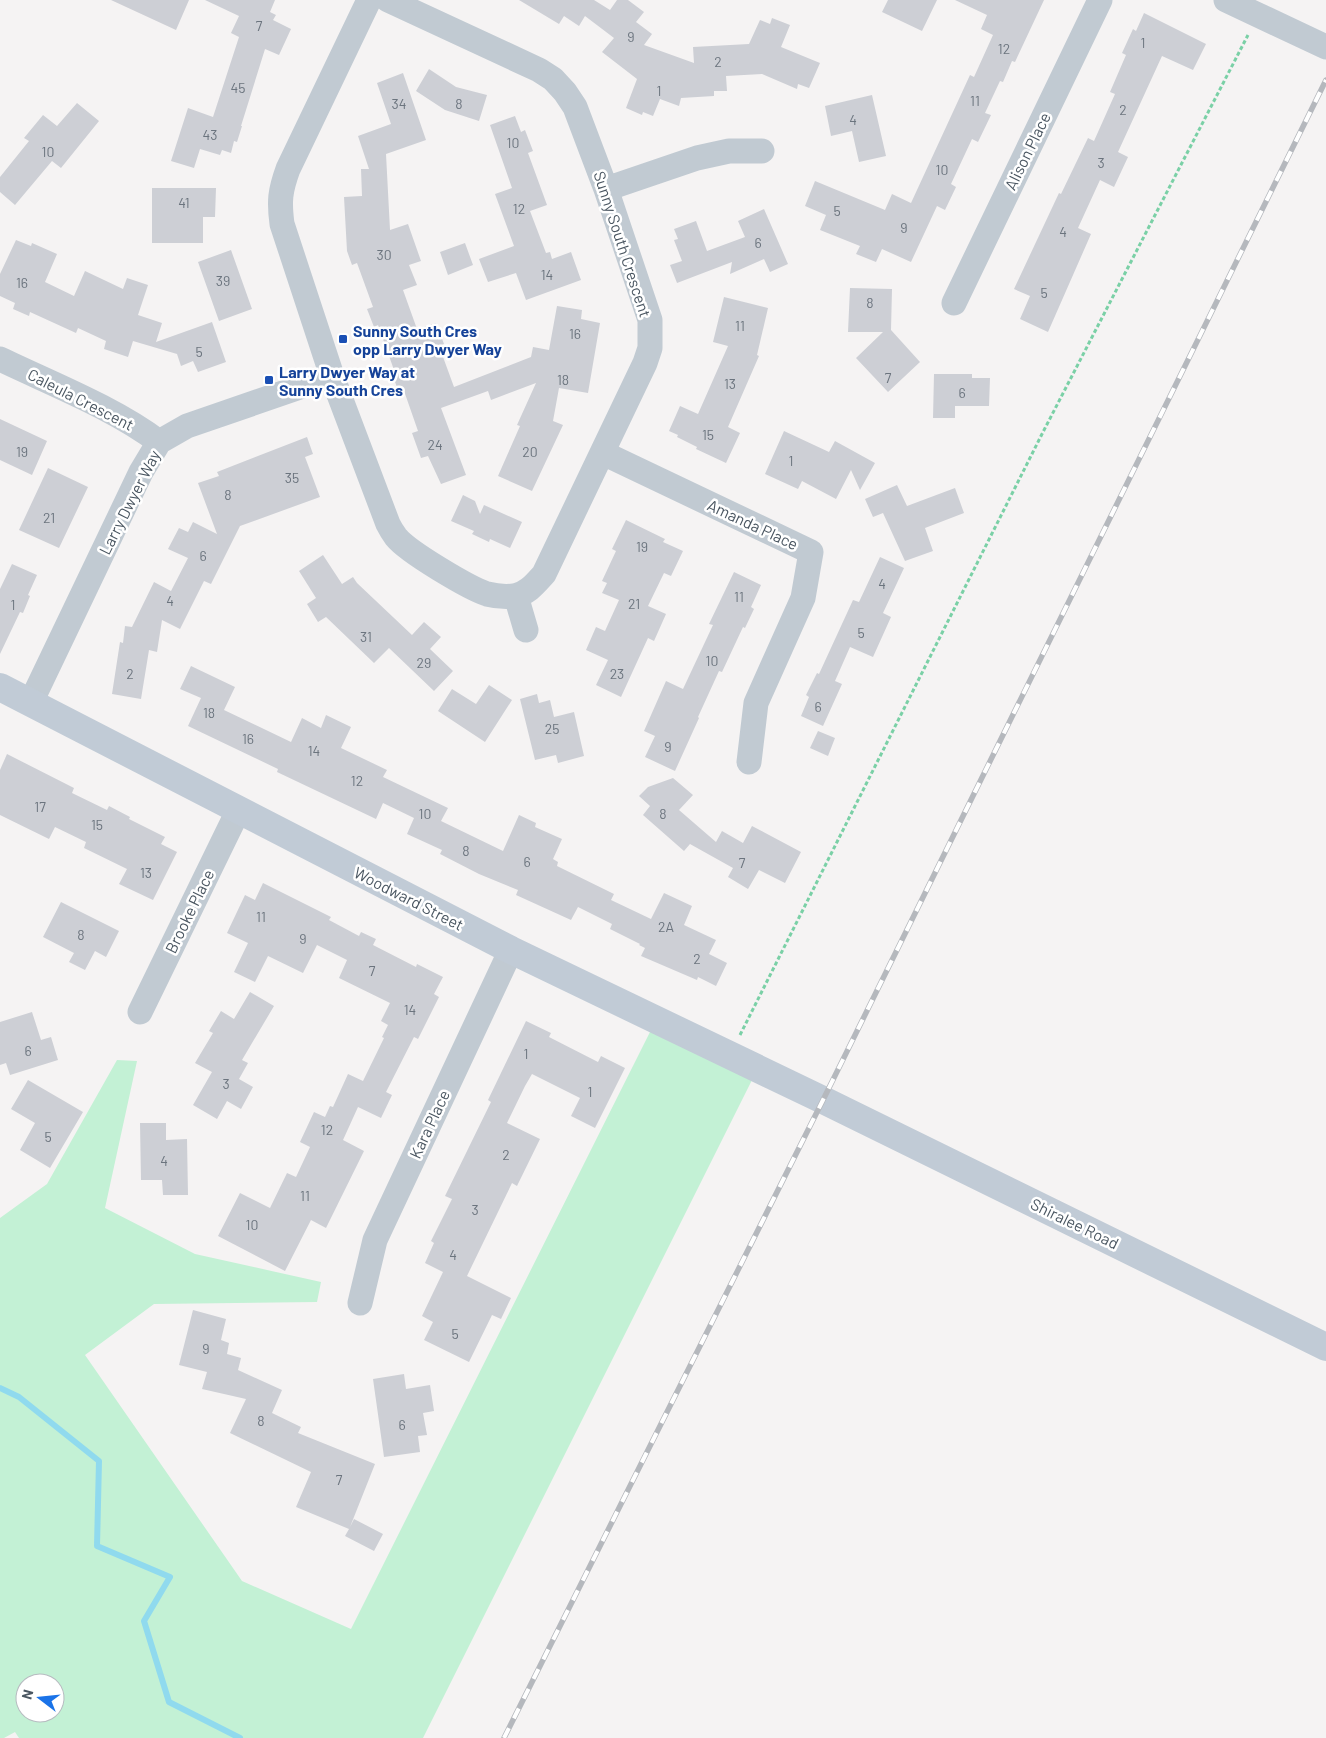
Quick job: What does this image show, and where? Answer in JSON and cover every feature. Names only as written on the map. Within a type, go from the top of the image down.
[{"type":"street","points":[[368,0],[288,168],[281,187],[282,224],[332,376],[388,524],[396,538],[462,582],[486,593],[516,596],[526,630]]},
{"type":"street","name":"Sunny South Crescent","points":[[388,0],[539,70],[553,79],[565,92],[575,108],[606,189],[650,320],[650,348],[645,363],[603,453],[544,574],[530,590],[516,596]]},
{"type":"street","name":"Alison Place","points":[[954,302],[1100,0]]},
{"type":"street","points":[[1226,0],[1318,43]]},
{"type":"street","points":[[606,189],[697,158],[730,151],[762,151]]},
{"type":"street","name":"Caleula Crescent","points":[[0,359],[119,416],[144,430],[159,442]]},
{"type":"street","name":"Larry Dwyer Way","points":[[31,702],[141,472],[159,442],[187,426],[332,376]]},
{"type":"street","name":"Amanda Place","points":[[603,453],[811,552],[803,598],[756,703],[749,762]]},
{"type":"street","name":"Woodward Street","points":[[0,687],[511,950],[823,1100]]},
{"type":"street","name":"Brooke Place","points":[[140,1012],[238,811]]},
{"type":"street","name":"Kara Place","points":[[360,1303],[375,1240],[511,950]]},
{"type":"street","name":"Shiralee Road","points":[[823,1100],[1326,1347]]},
{"type":"path","points":[[730,1055],[1042,434],[1258,14]]},
{"type":"green space","points":[[652,1028],[752,1080],[423,1738],[19,1738],[15,1732],[0,1738],[0,1218],[47,1184],[117,1060],[137,1061],[105,1208],[195,1254],[321,1282],[317,1302],[154,1304],[85,1355],[242,1581],[351,1629]]},
{"type":"building","points":[[111,0],[189,0],[176,30]]},
{"type":"building","points":[[205,0],[275,0],[270,12],[276,15],[273,20],[291,29],[279,55],[265,49],[237,142],[234,141],[231,153],[222,150],[220,155],[200,149],[194,168],[171,161],[188,108],[213,117],[239,37],[231,33],[239,16]]},
{"type":"building","points":[[519,0],[594,0],[610,10],[617,0],[628,0],[644,12],[636,22],[652,34],[644,45],[694,63],[693,47],[749,44],[760,20],[770,24],[772,18],[790,25],[781,47],[820,63],[809,88],[798,84],[797,89],[762,74],[726,76],[727,91],[714,91],[714,96],[681,98],[679,106],[660,99],[653,116],[643,112],[642,115],[626,108],[637,79],[602,52],[614,38],[585,16],[579,26],[564,16],[559,24]]},
{"type":"building","points":[[888,0],[937,0],[922,31],[882,12]]},
{"type":"building","points":[[955,0],[1044,0],[1015,62],[1012,61],[1003,82],[1000,81],[985,113],[991,115],[978,142],[972,139],[951,184],[956,187],[945,210],[937,206],[911,262],[882,249],[876,262],[856,254],[860,246],[820,230],[826,215],[805,206],[815,181],[885,210],[892,194],[911,203],[970,75],[974,77],[993,35],[981,29],[987,15]]},
{"type":"building","points":[[1144,13],[1206,44],[1193,70],[1162,56],[1118,152],[1128,157],[1114,187],[1100,180],[1078,228],[1091,234],[1048,332],[1020,319],[1030,296],[1014,289],[1059,193],[1061,194],[1088,138],[1094,141],[1115,94],[1110,92],[1126,55],[1122,53],[1133,29],[1136,31]]},
{"type":"building","points":[[429,69],[456,87],[487,95],[479,121],[445,110],[416,91]]},
{"type":"building","points":[[403,73],[426,140],[386,154],[390,230],[408,224],[421,261],[409,265],[417,285],[403,290],[417,329],[436,323],[444,344],[439,346],[454,387],[531,357],[533,347],[549,350],[557,306],[582,310],[581,319],[600,323],[588,393],[559,388],[553,421],[563,425],[532,491],[498,476],[520,426],[517,425],[536,383],[491,400],[488,391],[441,408],[466,475],[441,484],[428,456],[421,458],[412,433],[418,431],[403,388],[398,390],[391,371],[394,370],[378,325],[374,327],[367,309],[373,307],[357,263],[352,265],[347,251],[344,197],[362,196],[361,169],[369,169],[358,136],[391,124],[377,83]]},
{"type":"building","points":[[872,95],[886,156],[859,162],[852,131],[831,136],[825,106]]},
{"type":"building","points":[[77,103],[99,121],[61,168],[52,161],[15,205],[0,192],[0,177],[29,141],[24,138],[43,115],[57,126]]},
{"type":"building","points":[[515,116],[521,132],[525,130],[533,151],[528,153],[547,205],[530,211],[546,253],[550,252],[552,259],[571,252],[581,280],[526,300],[516,273],[488,282],[479,259],[514,246],[495,194],[512,188],[490,125]]},
{"type":"building","points":[[152,188],[216,188],[215,217],[203,217],[203,243],[152,243]]},
{"type":"building","points":[[764,209],[788,264],[770,272],[764,259],[730,274],[732,262],[677,283],[670,265],[682,261],[674,240],[678,239],[674,229],[696,221],[707,251],[745,237],[738,221]]},
{"type":"building","points":[[16,240],[31,246],[32,243],[57,254],[45,282],[74,296],[85,271],[123,289],[127,278],[148,285],[138,315],[162,323],[156,342],[212,322],[226,362],[198,372],[193,361],[181,366],[177,354],[133,341],[128,357],[104,349],[106,341],[78,328],[76,333],[30,312],[29,316],[13,309],[15,303],[0,296],[0,274]]},
{"type":"building","points":[[465,243],[473,265],[448,275],[440,252]]},
{"type":"building","points":[[231,250],[252,309],[219,321],[198,262]]},
{"type":"building","points":[[850,288],[892,289],[891,330],[920,362],[888,392],[856,358],[883,332],[848,332]]},
{"type":"building","points":[[724,297],[768,308],[757,355],[759,356],[728,427],[740,433],[726,463],[696,449],[697,447],[669,431],[680,406],[698,414],[728,346],[713,342]]},
{"type":"building","points":[[934,374],[972,374],[972,378],[990,378],[989,406],[955,406],[955,418],[933,418]]},
{"type":"building","points":[[0,419],[47,441],[32,475],[0,460]]},
{"type":"building","points":[[784,431],[829,452],[835,441],[875,463],[860,490],[851,470],[836,499],[802,481],[798,489],[765,474]]},
{"type":"building","points":[[307,437],[313,454],[305,457],[320,497],[240,526],[211,584],[204,581],[180,629],[162,620],[157,652],[149,650],[141,699],[112,694],[120,642],[123,643],[125,626],[132,627],[154,582],[171,591],[188,558],[168,549],[179,528],[188,532],[193,522],[217,534],[198,483],[219,476],[217,472]]},
{"type":"building","points":[[48,468],[88,487],[59,548],[19,530]]},
{"type":"building","points":[[897,485],[907,506],[955,488],[964,513],[925,528],[933,551],[905,561],[883,513],[873,517],[865,499]]},
{"type":"building","points":[[463,495],[475,501],[480,514],[484,505],[522,522],[510,548],[490,539],[489,542],[472,534],[474,531],[451,521]]},
{"type":"building","points":[[626,520],[665,539],[663,542],[683,551],[671,576],[664,573],[648,606],[666,614],[654,641],[648,638],[621,697],[596,685],[608,660],[586,650],[596,627],[605,631],[619,600],[602,593],[607,583],[602,581],[616,551],[612,549]]},
{"type":"building","points":[[323,555],[342,584],[353,577],[412,635],[424,622],[441,637],[430,649],[453,671],[434,691],[389,648],[374,663],[326,617],[318,622],[307,604],[316,598],[299,571]]},
{"type":"building","points":[[880,557],[904,568],[883,613],[891,617],[873,657],[850,647],[835,681],[842,684],[823,726],[801,716],[809,697],[806,695],[817,673],[819,674],[853,600],[859,602]]},
{"type":"building","points":[[12,564],[37,575],[28,595],[30,596],[23,613],[20,612],[0,654],[0,589]]},
{"type":"building","points":[[734,572],[761,585],[751,607],[754,609],[745,628],[743,627],[722,672],[719,671],[675,771],[645,757],[655,736],[644,731],[666,681],[683,689],[713,625],[709,624]]},
{"type":"building","points":[[191,666],[235,687],[224,710],[291,742],[302,718],[321,728],[326,715],[351,727],[341,748],[387,770],[383,777],[448,808],[441,821],[503,851],[519,815],[536,823],[535,827],[562,839],[553,859],[558,862],[557,866],[614,894],[611,900],[651,919],[664,893],[692,906],[684,925],[716,940],[709,954],[727,963],[716,986],[698,977],[697,980],[641,956],[645,948],[640,944],[610,929],[612,924],[578,907],[571,920],[516,895],[518,890],[479,874],[440,854],[442,850],[407,834],[414,818],[383,803],[376,819],[277,772],[278,769],[188,726],[201,698],[180,689]]},
{"type":"building","points":[[489,685],[512,700],[485,742],[438,711],[452,689],[476,704]]},
{"type":"building","points":[[537,694],[539,703],[550,700],[554,717],[574,712],[584,756],[558,763],[556,755],[535,760],[520,699]]},
{"type":"building","points":[[818,731],[835,738],[828,756],[810,748]]},
{"type":"building","points":[[7,754],[74,788],[72,793],[107,810],[109,806],[130,817],[129,819],[165,837],[161,844],[177,852],[153,900],[119,884],[127,869],[84,848],[86,842],[55,827],[49,839],[0,815],[0,770]]},
{"type":"building","points":[[673,778],[693,795],[679,810],[716,842],[722,831],[743,843],[752,826],[801,852],[785,883],[759,870],[748,889],[728,877],[733,868],[690,844],[684,851],[643,815],[650,806],[639,796],[648,787]]},
{"type":"building","points":[[263,883],[331,917],[329,920],[359,936],[361,932],[376,939],[373,945],[416,967],[417,964],[443,977],[434,994],[439,997],[418,1039],[414,1037],[386,1092],[392,1095],[381,1118],[358,1107],[343,1140],[364,1151],[326,1228],[311,1220],[285,1271],[218,1236],[240,1193],[270,1208],[287,1173],[296,1177],[310,1147],[300,1142],[314,1112],[325,1117],[330,1106],[333,1107],[348,1074],[363,1081],[384,1038],[382,1037],[388,1025],[381,1021],[390,1003],[339,978],[347,960],[317,945],[303,973],[268,956],[255,982],[234,972],[248,943],[227,933],[245,895],[255,900]]},
{"type":"building","points":[[61,902],[119,931],[106,957],[95,951],[85,970],[69,962],[74,953],[43,937]]},
{"type":"building","points":[[250,992],[274,1006],[242,1060],[248,1063],[239,1079],[253,1087],[241,1109],[227,1101],[217,1119],[193,1105],[212,1072],[195,1063],[213,1033],[209,1031],[221,1011],[234,1019]]},
{"type":"building","points":[[32,1012],[41,1040],[51,1037],[58,1060],[10,1075],[6,1063],[0,1065],[0,1022]]},
{"type":"building","points":[[526,1021],[551,1033],[549,1037],[598,1062],[601,1056],[625,1068],[595,1128],[571,1116],[580,1098],[532,1074],[525,1086],[507,1123],[540,1139],[517,1186],[512,1183],[467,1276],[511,1298],[501,1319],[492,1315],[469,1362],[424,1340],[433,1322],[422,1316],[443,1272],[425,1263],[434,1243],[431,1241],[452,1199],[445,1196],[491,1102],[488,1100]]},
{"type":"building","points":[[28,1080],[83,1112],[50,1168],[20,1150],[35,1123],[11,1109]]},
{"type":"building","points":[[140,1123],[166,1123],[166,1140],[187,1139],[188,1195],[163,1195],[162,1180],[141,1180]]},
{"type":"building","points":[[193,1310],[226,1319],[221,1340],[229,1343],[227,1354],[241,1358],[238,1370],[282,1390],[272,1413],[301,1427],[298,1433],[375,1464],[350,1527],[354,1519],[383,1534],[374,1551],[345,1536],[349,1529],[296,1507],[311,1472],[230,1433],[246,1399],[202,1389],[207,1372],[179,1365]]},
{"type":"building","points":[[404,1374],[406,1389],[430,1385],[434,1411],[423,1413],[427,1435],[418,1436],[420,1452],[384,1457],[373,1379]]},
{"type":"waterway","points":[[0,1388],[19,1397],[99,1461],[97,1546],[170,1577],[144,1621],[169,1702],[240,1738]]},
{"type":"railway","points":[[504,1738],[823,1100],[1326,80]]},
{"type":"place","name":"Sunny South Cres opp Larry Dwyer Way","points":[[343,339]]},
{"type":"place","name":"Larry Dwyer Way at Sunny South Cres","points":[[269,380]]}]
